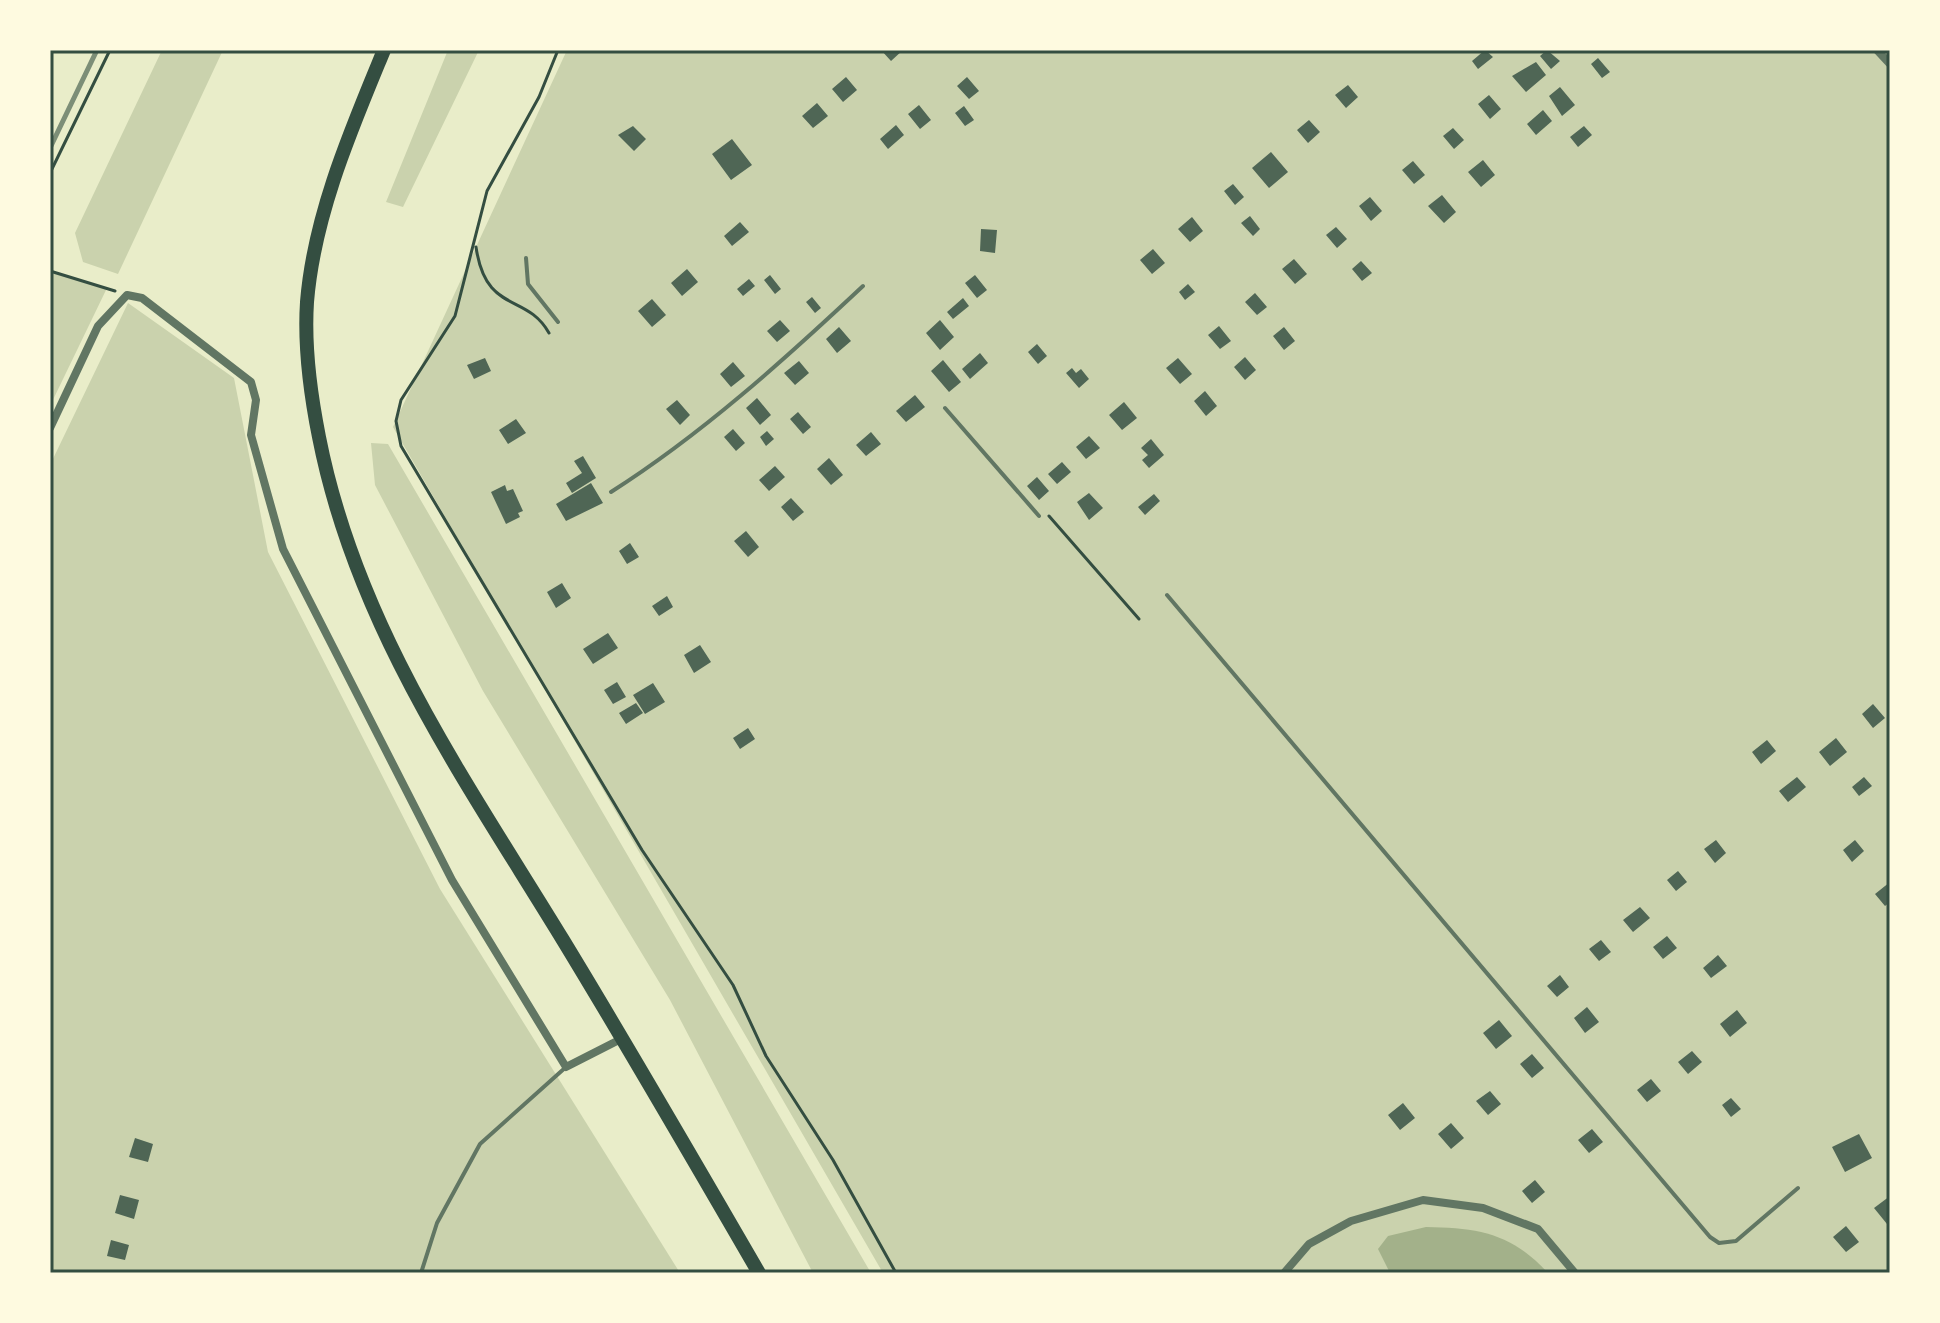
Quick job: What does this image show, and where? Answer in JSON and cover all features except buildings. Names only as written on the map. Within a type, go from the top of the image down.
[{"type":"main road","points":[[384,50],[335,176],[318,234],[307,301],[306,351],[328,485],[354,566],[379,628],[450,754],[623,1038],[759,1273]]},
{"type":"street","points":[[1877,50],[1890,64]]},
{"type":"street","points":[[50,428],[98,326],[127,295],[142,298],[251,382],[256,400],[251,435],[283,549],[452,880],[566,1067],[623,1038]]},
{"type":"street","points":[[1284,1273],[1309,1244],[1351,1221],[1423,1200],[1483,1208],[1538,1229],[1575,1273]]},
{"type":"lane","points":[[526,258],[528,284],[558,322]]},
{"type":"lane","points":[[611,492],[648,468],[766,375],[863,286]]},
{"type":"lane","points":[[945,408],[1039,516]]},
{"type":"lane","points":[[1167,595],[1710,1237],[1719,1243],[1736,1241],[1798,1188]]},
{"type":"lane","points":[[421,1273],[437,1223],[480,1144],[566,1067]]},
{"type":"path","points":[[50,173],[110,50]]},
{"type":"path","points":[[558,50],[539,97],[487,191],[455,316],[401,400],[396,421],[401,446],[642,850],[733,985],[766,1056],[833,1160],[896,1273]]},
{"type":"path","points":[[475,244],[479,267],[492,290],[542,321],[549,333]]},
{"type":"path","points":[[50,271],[127,295]]},
{"type":"path","points":[[1045,512],[1139,619]]},
{"type":"shaded area","points":[[162,50],[223,50],[118,274],[83,262],[75,233]]},
{"type":"shaded area","points":[[448,50],[479,50],[403,207],[386,202]]},
{"type":"shaded area","points":[[567,50],[1890,50],[1890,1273],[883,1273],[393,427]]},
{"type":"shaded area","points":[[50,273],[107,288],[50,406]]},
{"type":"shaded area","points":[[128,303],[234,378],[268,552],[440,889],[680,1273],[50,1273],[50,465]]},
{"type":"shaded area","points":[[371,443],[388,444],[871,1273],[813,1273],[670,1000],[483,691],[375,485]]},
{"type":"shaded area","points":[[1426,1227],[1493,1235],[1521,1249],[1548,1273],[1390,1273],[1378,1249],[1388,1236]]},
{"type":"railway","points":[[50,148],[97,50]]}]
